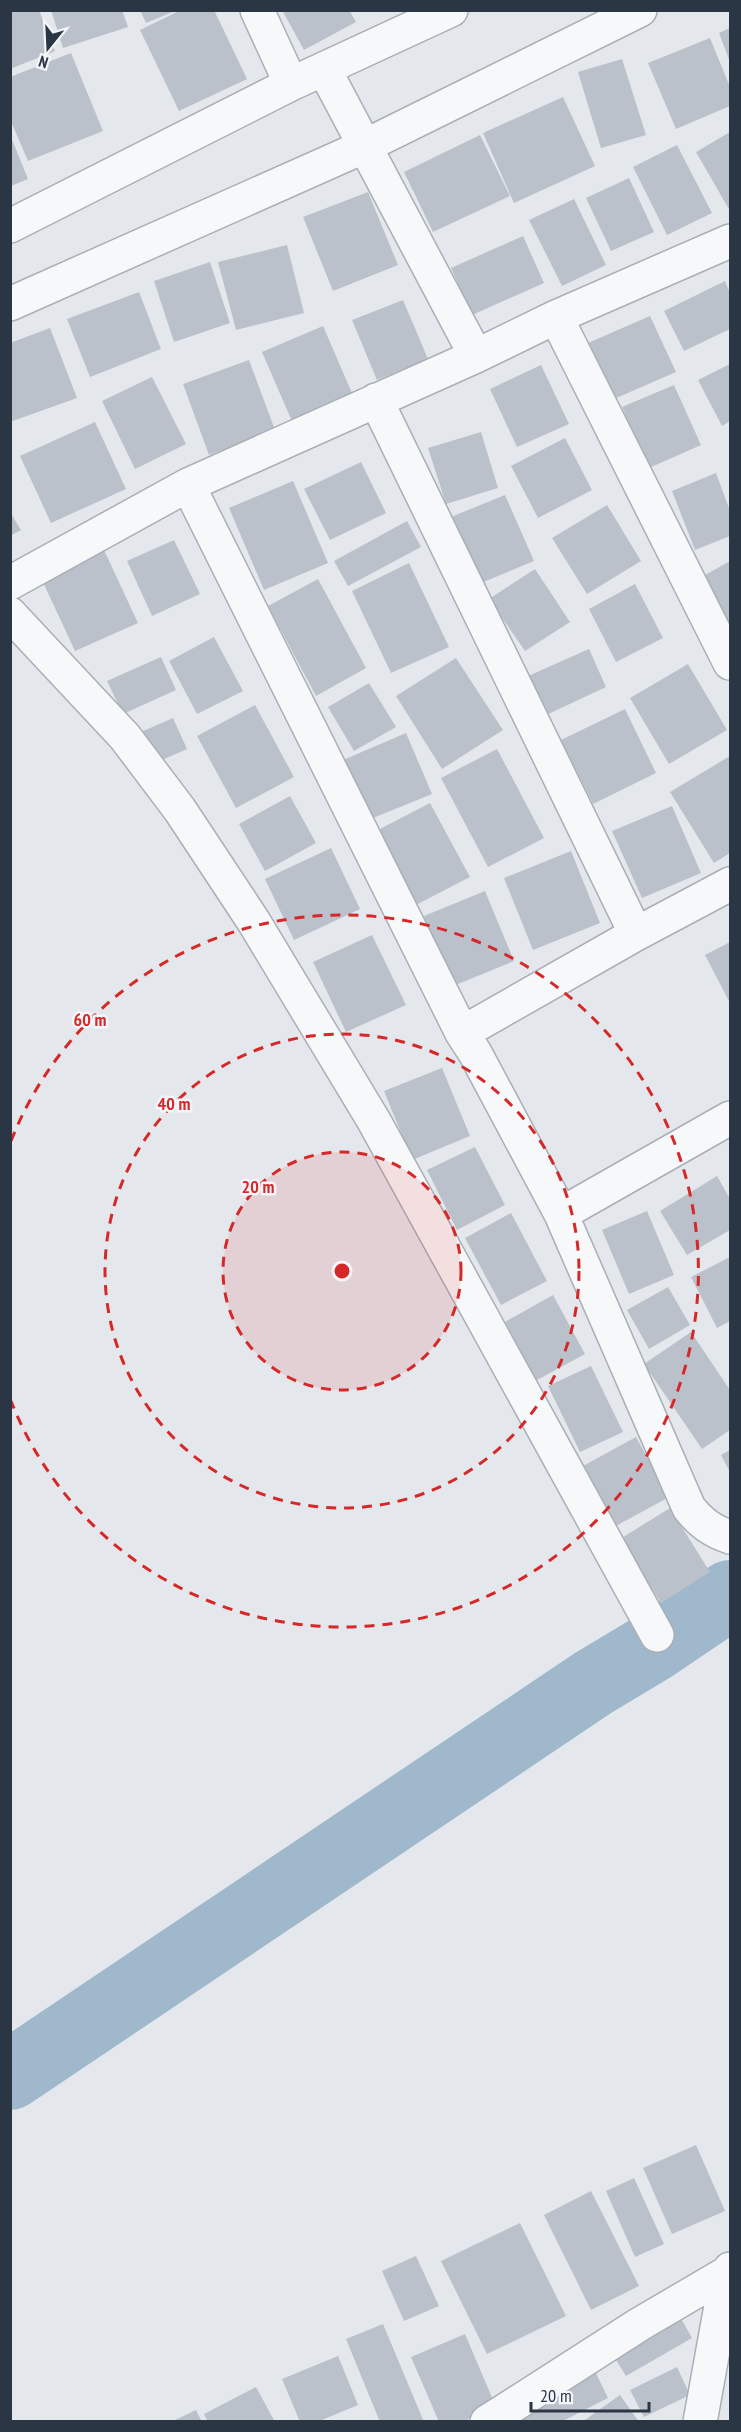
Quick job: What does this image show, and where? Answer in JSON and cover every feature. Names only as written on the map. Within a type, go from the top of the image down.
[{"type":"street","points":[[257,10],[291,84]]},
{"type":"street","points":[[10,226],[291,84],[451,10]]},
{"type":"street","points":[[10,304],[363,147],[640,10]]},
{"type":"street","points":[[324,69],[363,147],[476,356]]},
{"type":"street","points":[[10,583],[188,485],[476,356],[556,317],[730,241]]},
{"type":"street","points":[[556,317],[730,663]]},
{"type":"street","points":[[376,400],[636,934]]},
{"type":"street","points":[[188,485],[462,1033],[475,1053],[561,1214],[689,1508],[700,1522],[715,1532],[730,1537]]},
{"type":"street","points":[[10,614],[125,737],[180,810],[254,922],[374,1121],[657,1635]]},
{"type":"street","points":[[462,1033],[636,934],[730,884]]},
{"type":"street","points":[[561,1214],[730,1118]]},
{"type":"street","points":[[487,2421],[640,2324],[729,2271]]},
{"type":"street","points":[[700,2421],[729,2271]]},
{"type":"building","points":[[10,10],[39,10],[55,51],[10,69]]},
{"type":"building","points":[[51,10],[122,10],[128,27],[63,48]]},
{"type":"building","points":[[140,10],[175,10],[175,11],[146,23]]},
{"type":"building","points":[[181,10],[214,10],[247,79],[179,111],[140,30]]},
{"type":"building","points":[[282,10],[349,10],[356,22],[304,50]]},
{"type":"building","points":[[730,28],[730,62],[719,33]]},
{"type":"building","points":[[710,38],[730,87],[730,106],[676,129],[648,63]]},
{"type":"building","points":[[71,53],[103,131],[28,161],[10,119],[10,77]]},
{"type":"building","points":[[622,59],[646,135],[601,148],[578,72]]},
{"type":"building","points":[[563,97],[595,166],[514,203],[483,133]]},
{"type":"building","points":[[730,132],[730,211],[696,152]]},
{"type":"building","points":[[480,135],[510,196],[433,232],[404,172]]},
{"type":"building","points":[[11,137],[28,179],[11,186]]},
{"type":"building","points":[[677,145],[712,213],[667,235],[633,167]]},
{"type":"building","points":[[629,178],[654,232],[611,251],[586,198]]},
{"type":"building","points":[[368,192],[398,265],[333,291],[303,217]]},
{"type":"building","points":[[574,199],[606,265],[562,286],[529,220]]},
{"type":"building","points":[[523,236],[544,283],[472,315],[451,268]]},
{"type":"building","points":[[287,245],[304,313],[236,330],[218,262]]},
{"type":"building","points":[[210,262],[230,323],[174,342],[154,281]]},
{"type":"building","points":[[725,281],[730,293],[730,329],[684,351],[664,311]]},
{"type":"building","points":[[139,292],[161,349],[90,377],[67,319]]},
{"type":"building","points":[[403,300],[428,359],[377,380],[352,320]]},
{"type":"building","points":[[650,316],[676,372],[614,399],[588,343]]},
{"type":"building","points":[[323,326],[358,407],[297,433],[262,352]]},
{"type":"building","points":[[50,328],[77,398],[10,422],[10,343]]},
{"type":"building","points":[[249,360],[275,430],[209,455],[183,384]]},
{"type":"building","points":[[730,364],[730,421],[722,426],[698,380]]},
{"type":"building","points":[[541,365],[569,424],[517,447],[490,389]]},
{"type":"building","points":[[152,377],[186,444],[135,469],[102,401]]},
{"type":"building","points":[[674,385],[701,445],[649,468],[622,407]]},
{"type":"building","points":[[95,422],[126,489],[51,523],[20,456]]},
{"type":"building","points":[[481,432],[498,488],[446,504],[428,448]]},
{"type":"building","points":[[565,438],[592,490],[538,518],[511,466]]},
{"type":"building","points":[[361,462],[386,513],[330,540],[304,489]]},
{"type":"building","points":[[716,473],[730,511],[730,536],[695,550],[672,491]]},
{"type":"building","points":[[293,481],[328,563],[264,590],[229,508]]},
{"type":"building","points":[[505,495],[534,561],[474,586],[446,519]]},
{"type":"building","points":[[607,505],[641,561],[587,594],[552,538]]},
{"type":"building","points":[[10,512],[21,530],[10,536]]},
{"type":"building","points":[[407,521],[421,547],[348,586],[334,561]]},
{"type":"building","points":[[174,540],[200,594],[152,616],[127,561]]},
{"type":"building","points":[[104,550],[138,623],[75,651],[42,580]]},
{"type":"building","points":[[730,561],[730,631],[700,578]]},
{"type":"building","points":[[409,563],[449,647],[391,673],[352,591]]},
{"type":"building","points":[[535,569],[570,622],[525,651],[489,599]]},
{"type":"building","points":[[318,579],[366,668],[316,696],[268,606]]},
{"type":"building","points":[[635,584],[663,638],[616,662],[589,609]]},
{"type":"building","points":[[214,637],[243,691],[197,714],[169,661]]},
{"type":"building","points":[[589,649],[606,687],[544,716],[526,677]]},
{"type":"building","points":[[161,657],[176,690],[123,714],[107,681]]},
{"type":"building","points":[[456,658],[503,730],[442,769],[396,696]]},
{"type":"building","points":[[688,664],[727,730],[669,764],[630,698]]},
{"type":"building","points":[[369,683],[396,727],[354,751],[328,707]]},
{"type":"building","points":[[255,705],[294,777],[236,808],[197,736]]},
{"type":"building","points":[[625,709],[656,773],[593,804],[561,740]]},
{"type":"building","points":[[173,718],[187,749],[155,763],[141,732]]},
{"type":"building","points":[[406,733],[432,794],[368,820],[343,760]]},
{"type":"building","points":[[497,749],[544,838],[488,867],[441,778]]},
{"type":"building","points":[[730,756],[730,853],[714,863],[670,792]]},
{"type":"building","points":[[290,796],[316,843],[265,871],[239,824]]},
{"type":"building","points":[[430,803],[470,877],[414,906],[374,832]]},
{"type":"building","points":[[672,806],[701,873],[642,898],[612,831]]},
{"type":"building","points":[[331,848],[360,909],[294,940],[265,879]]},
{"type":"building","points":[[571,851],[600,923],[533,950],[504,878]]},
{"type":"building","points":[[485,891],[514,961],[453,986],[424,916]]},
{"type":"building","points":[[372,935],[406,1005],[346,1032],[313,962]]},
{"type":"building","points":[[730,942],[730,1003],[705,955]]},
{"type":"building","points":[[442,1068],[470,1136],[412,1160],[384,1091]]},
{"type":"building","points":[[475,1147],[505,1205],[457,1230],[427,1170]]},
{"type":"building","points":[[717,1176],[730,1199],[730,1230],[687,1255],[660,1211]]},
{"type":"building","points":[[647,1211],[674,1275],[629,1294],[602,1230]]},
{"type":"building","points":[[511,1213],[547,1281],[501,1305],[465,1238]]},
{"type":"building","points":[[730,1257],[730,1321],[717,1328],[691,1277]]},
{"type":"building","points":[[668,1287],[690,1325],[649,1349],[627,1310]]},
{"type":"building","points":[[553,1295],[585,1354],[537,1380],[505,1322]]},
{"type":"building","points":[[691,1332],[730,1390],[730,1430],[702,1449],[644,1364]]},
{"type":"building","points":[[591,1366],[623,1432],[580,1452],[548,1386]]},
{"type":"building","points":[[636,1437],[669,1497],[616,1526],[583,1466]]},
{"type":"building","points":[[730,1450],[730,1472],[721,1455]]},
{"type":"building","points":[[670,1508],[710,1572],[661,1603],[620,1539]]},
{"type":"building","points":[[696,2145],[725,2211],[672,2234],[643,2168]]},
{"type":"building","points":[[634,2178],[664,2244],[635,2257],[606,2191]]},
{"type":"building","points":[[591,2191],[639,2286],[591,2310],[544,2215]]},
{"type":"building","points":[[520,2223],[566,2316],[487,2354],[441,2261]]},
{"type":"building","points":[[416,2256],[439,2306],[404,2321],[382,2271]]},
{"type":"building","points":[[678,2313],[692,2338],[626,2376],[611,2352]]},
{"type":"building","points":[[383,2324],[424,2422],[380,2422],[346,2339]]},
{"type":"building","points":[[465,2334],[496,2407],[462,2422],[439,2422],[411,2357]]},
{"type":"building","points":[[338,2356],[358,2405],[317,2422],[300,2422],[282,2379]]},
{"type":"building","points":[[593,2367],[608,2398],[561,2422],[523,2422],[515,2406]]},
{"type":"building","points":[[677,2367],[690,2395],[644,2417],[630,2390]]},
{"type":"building","points":[[256,2387],[275,2422],[208,2422],[204,2414]]},
{"type":"building","points":[[620,2395],[639,2422],[582,2422]]},
{"type":"building","points":[[196,2410],[202,2422],[171,2422]]},
{"type":"waterway","points":[[10,2075],[593,1683],[653,1647],[730,1595]]}]
